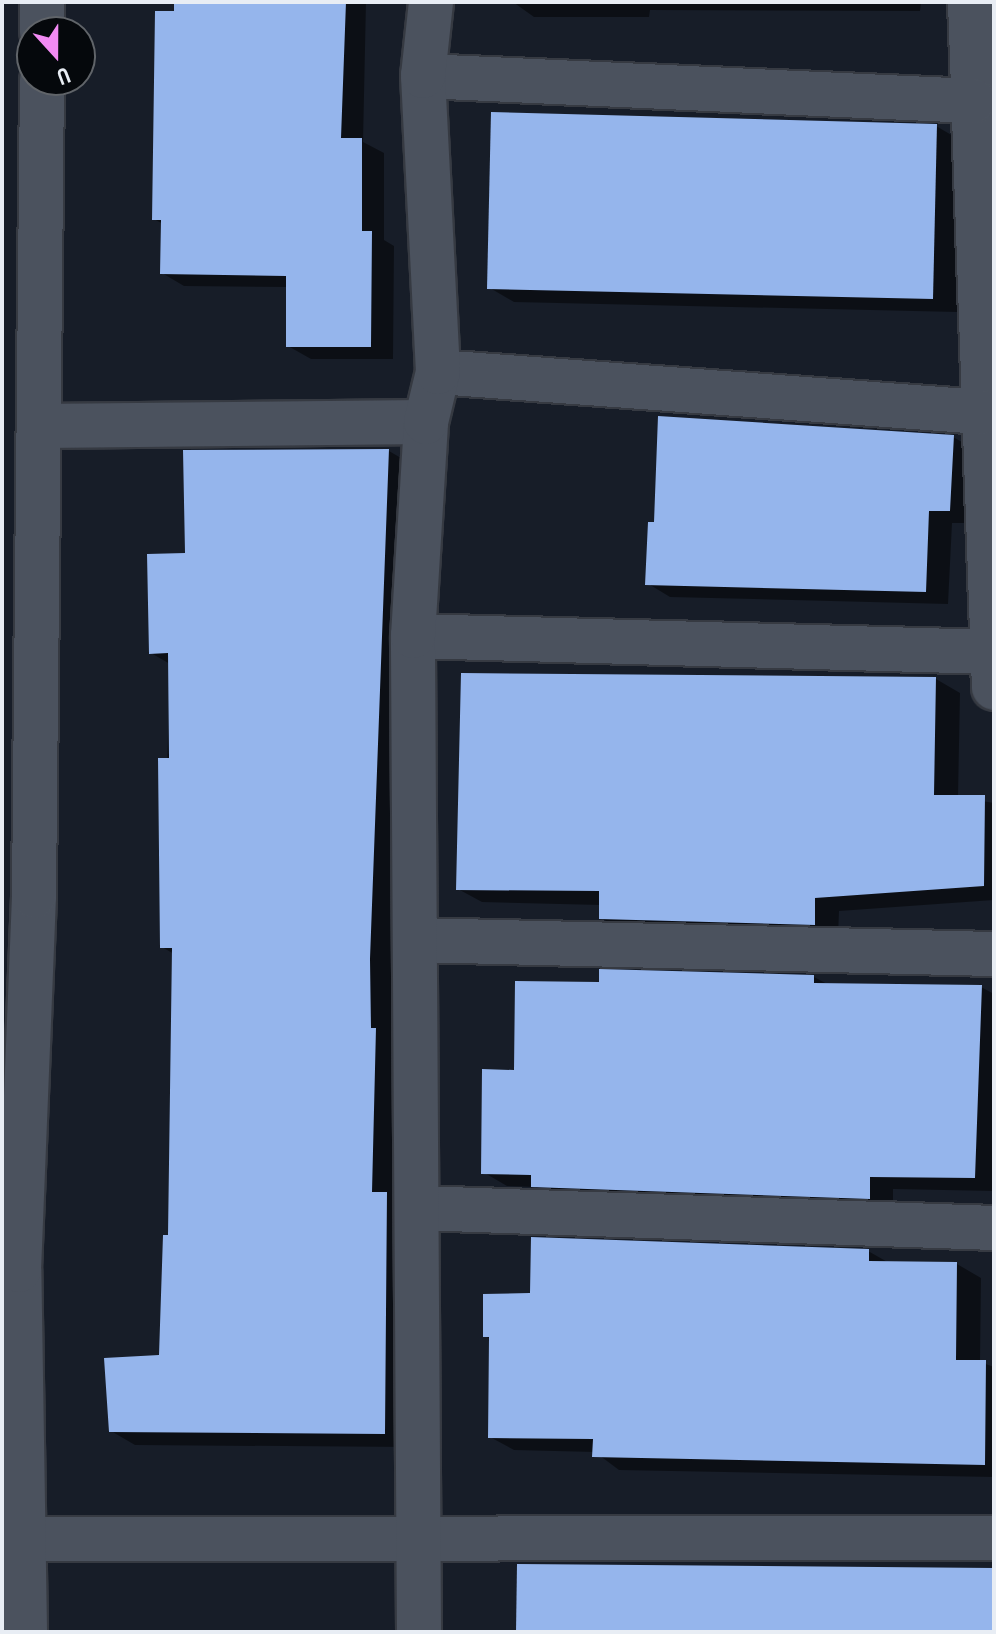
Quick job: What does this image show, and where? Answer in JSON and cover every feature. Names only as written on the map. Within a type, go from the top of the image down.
[{"type":"street","points":[[419,1632],[419,1208],[413,636],[426,422],[438,372],[423,76],[431,2]]},
{"type":"street","points":[[413,636],[993,670],[970,2]]},
{"type":"street","points":[[423,76],[973,101]]},
{"type":"street","points":[[25,1632],[24,1539],[10,1270],[34,896],[42,96]]},
{"type":"street","points":[[438,372],[982,412]]},
{"type":"street","points":[[40,426],[426,422]]},
{"type":"street","points":[[416,940],[994,954]]},
{"type":"street","points":[[419,1208],[994,1228]]},
{"type":"street","points":[[24,1539],[421,1541],[994,1538]]},
{"type":"building","points":[[174,2],[346,2],[341,138],[362,138],[362,231],[372,231],[371,347],[286,347],[286,276],[160,274],[161,220],[152,220],[155,11],[174,11]]},
{"type":"building","points":[[491,112],[937,124],[933,299],[487,289]]},
{"type":"building","points":[[658,416],[954,435],[950,511],[929,511],[926,592],[645,585],[648,522],[654,522]]},
{"type":"building","points":[[389,449],[370,959],[371,1028],[376,1028],[372,1192],[387,1192],[385,1434],[109,1432],[104,1358],[159,1355],[163,1235],[168,1235],[172,948],[160,948],[158,758],[169,758],[168,653],[149,654],[147,554],[185,553],[183,450]]},
{"type":"building","points":[[461,673],[936,677],[934,795],[985,795],[984,886],[815,898],[815,925],[599,919],[599,891],[456,890]]},
{"type":"building","points":[[599,969],[814,975],[814,983],[982,985],[975,1178],[870,1177],[870,1199],[531,1187],[531,1175],[481,1174],[482,1069],[514,1070],[515,981],[599,982]]},
{"type":"building","points":[[531,1237],[869,1249],[869,1261],[957,1262],[956,1360],[986,1360],[985,1465],[592,1457],[593,1439],[488,1438],[489,1337],[483,1337],[483,1294],[530,1293]]},
{"type":"building","points":[[517,1564],[994,1568],[994,1632],[516,1632]]}]
